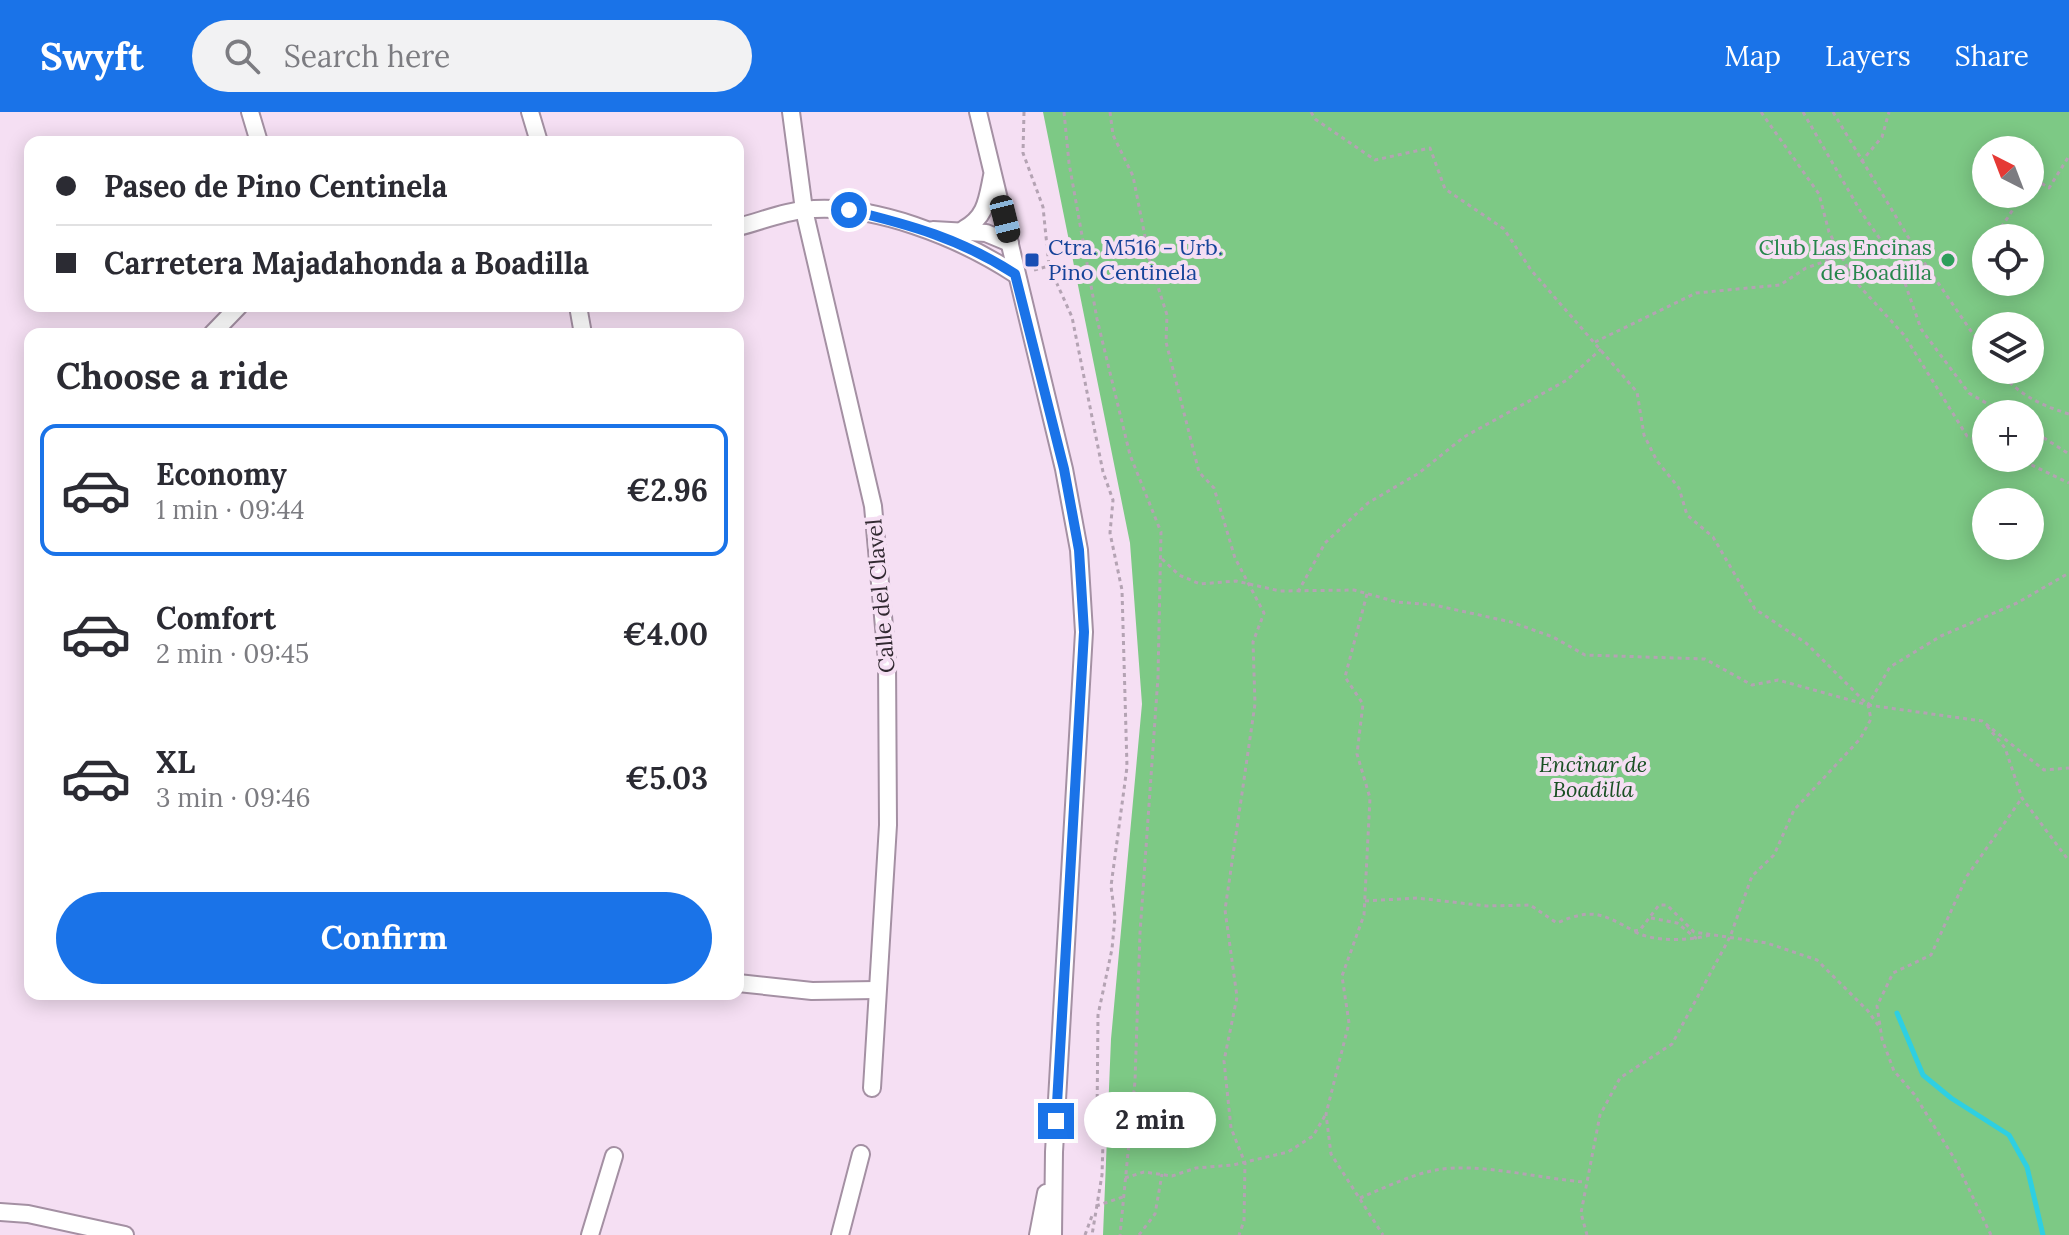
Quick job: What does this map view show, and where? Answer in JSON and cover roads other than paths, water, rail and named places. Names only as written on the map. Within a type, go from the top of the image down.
[{"type":"street","points":[[250,112],[257,136]]},
{"type":"street","points":[[530,112],[537,136]]},
{"type":"street","name":"Calle del Clavel","points":[[791,112],[804,210],[873,506],[887,660],[888,825],[872,1088]]},
{"type":"street","points":[[978,112],[1064,469],[1079,550],[1084,632],[1054,1152],[1053,1235]]},
{"type":"street","points":[[964,229],[977,222],[986,208],[993,171]]},
{"type":"street","points":[[744,225],[804,210],[849,210],[923,230],[978,250],[1015,274]]},
{"type":"street","points":[[923,230],[964,229],[986,233],[1010,243]]},
{"type":"street","points":[[218,328],[233,312]]},
{"type":"street","points":[[744,984],[812,991],[876,990]]},
{"type":"street","points":[[1038,1235],[1054,1152]]},
{"type":"street","points":[[840,1235],[861,1154]]},
{"type":"street","points":[[590,1235],[614,1156]]},
{"type":"street","points":[[0,1212],[28,1214],[125,1235]]},
{"type":"waterway","points":[[1897,1013],[1923,1075],[1951,1098],[2009,1135],[2027,1167],[2043,1235]]},
{"type":"place","name":"Ctra. M516 - Urb. Pino Centinela","points":[[1032,260]]},
{"type":"place","name":"Club Las Encinas de Boadilla","points":[[1948,260]]},
{"type":"park label","name":"Encinar de Boadilla","points":[[1593,776]]}]
